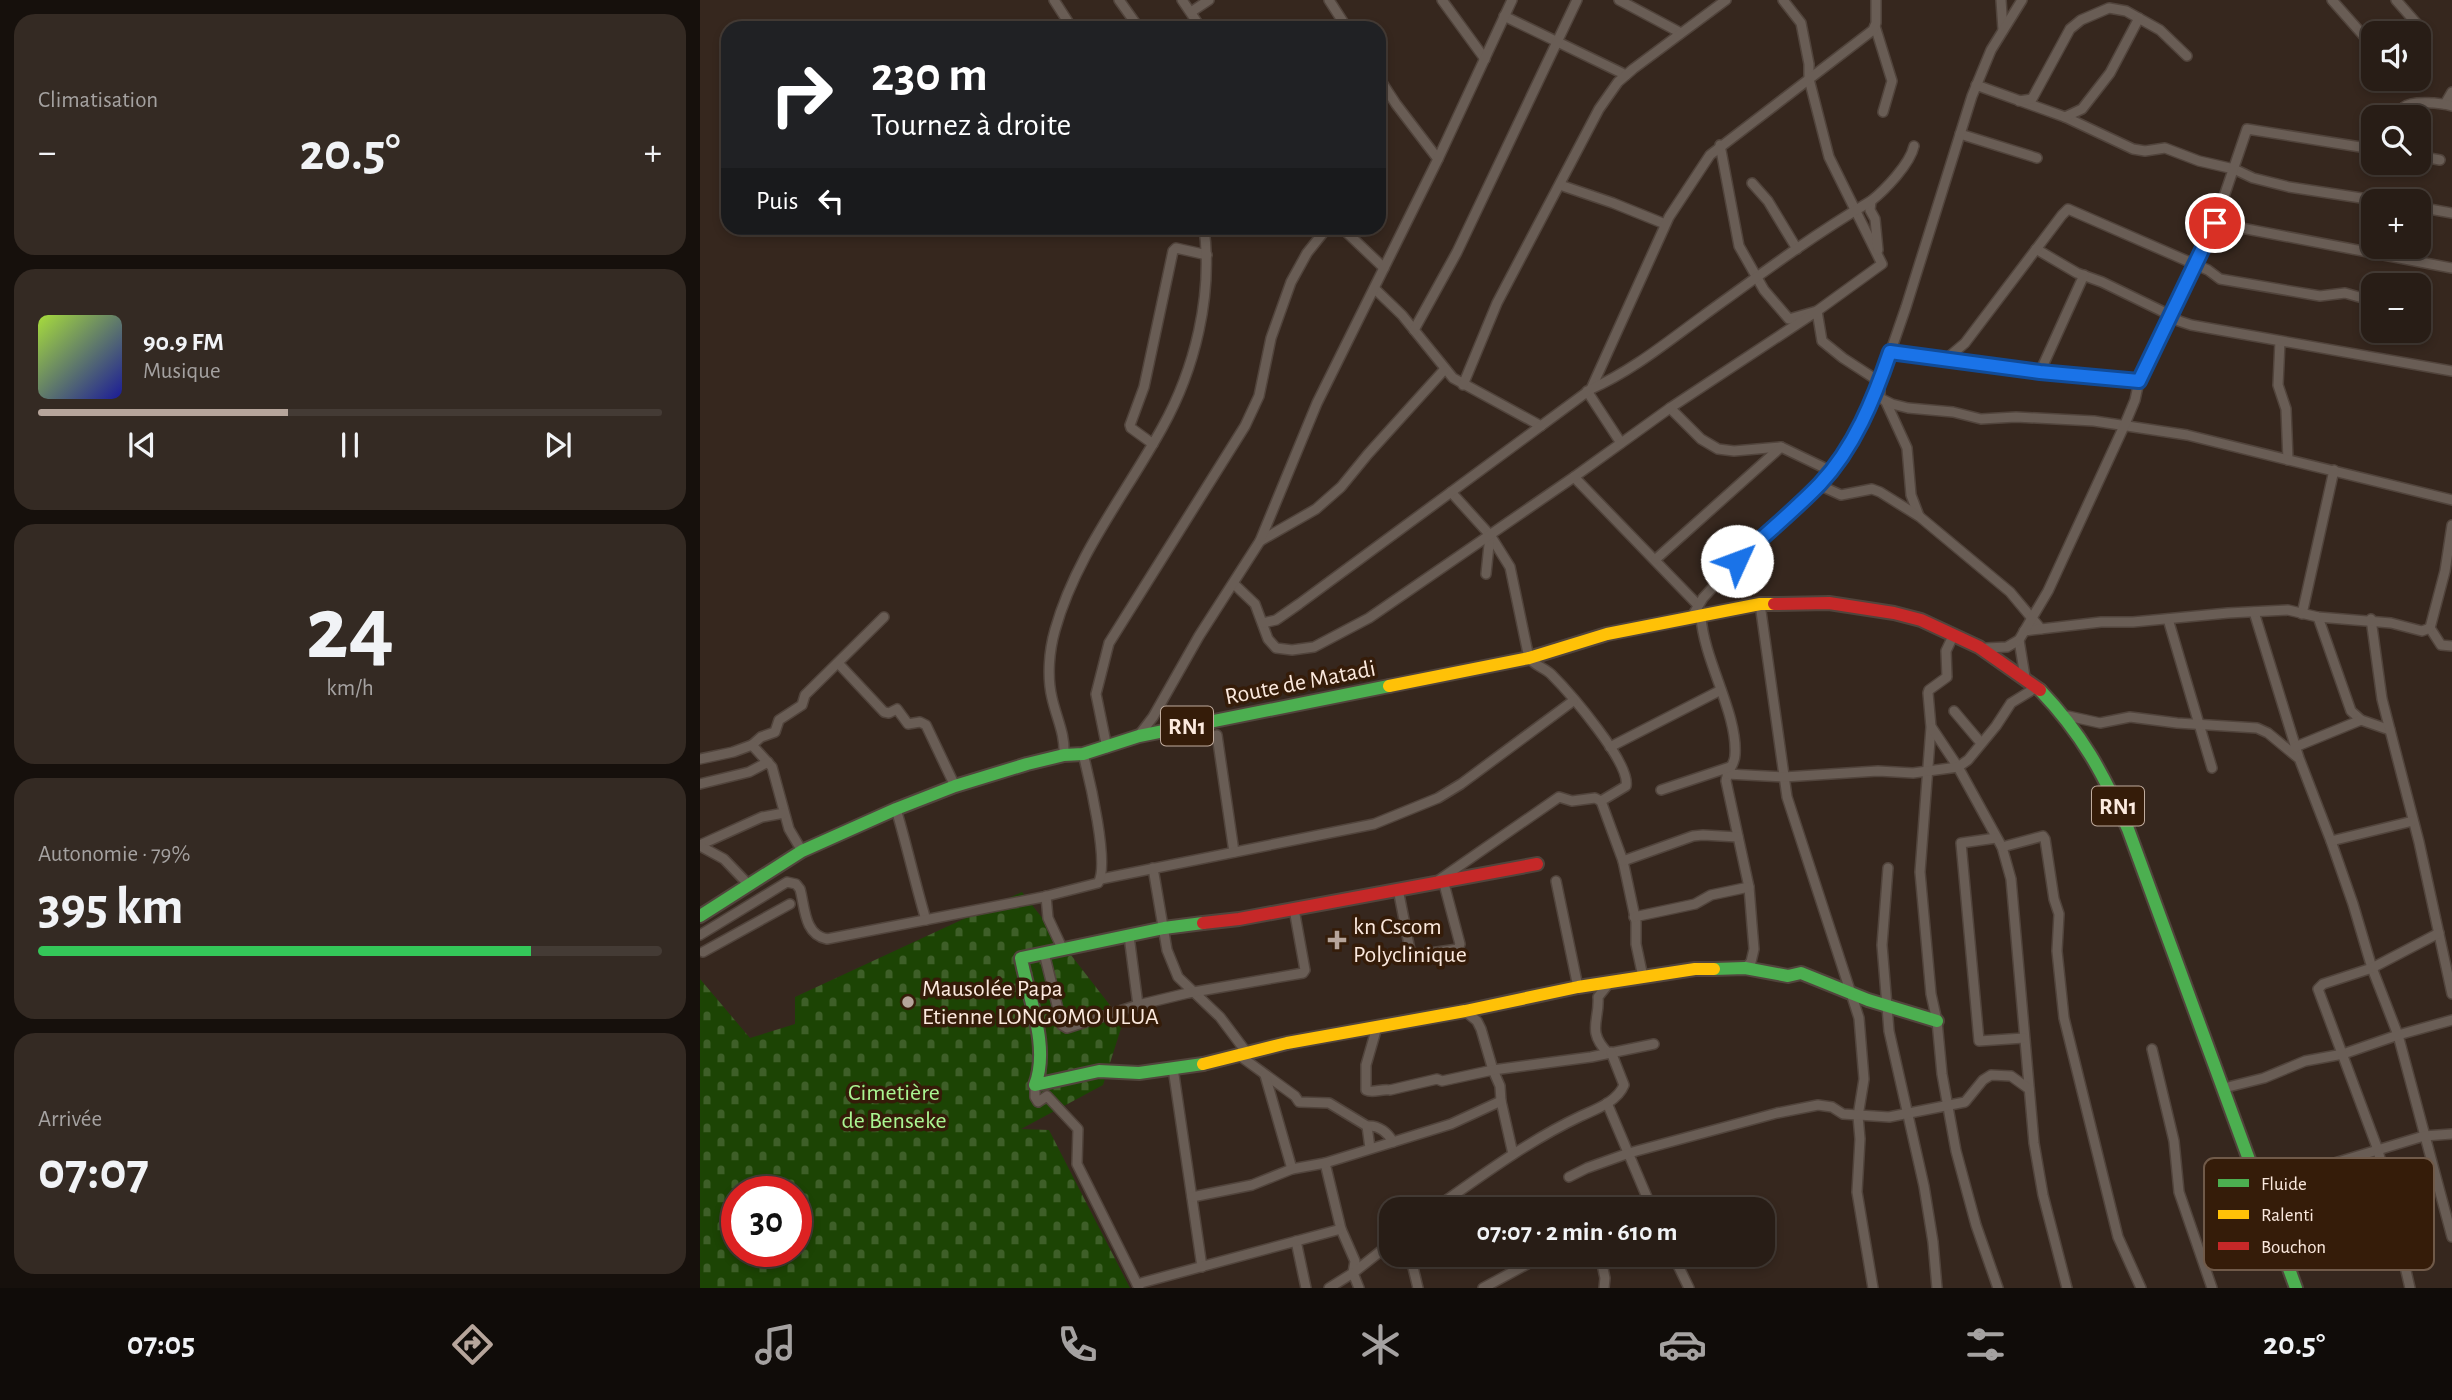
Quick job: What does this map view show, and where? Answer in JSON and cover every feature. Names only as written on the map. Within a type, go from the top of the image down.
[{"type":"main road","name":"RN1","points":[[1696,614],[1760,604],[1829,603],[1895,613],[1922,621],[1979,648],[2037,687],[2063,715],[2099,767],[2129,829],[2249,1158]]},
{"type":"main road","name":"Route de Matadi","points":[[700,916],[802,850],[955,786],[1027,764],[1107,748],[1139,736],[1529,658],[1607,634],[1696,614]]},
{"type":"main road","points":[[1035,1085],[1042,1069],[1021,958],[1164,928],[1239,919],[1537,864]]},
{"type":"main road","points":[[1035,1085],[1099,1071],[1139,1073],[1173,1068],[1243,1055],[1287,1043],[1465,1012],[1578,987],[1695,970],[1745,968],[1788,976],[1801,973],[1854,997],[1937,1021]]},
{"type":"main road","name":"RN1","points":[[2289,1270],[2296,1288]]},
{"type":"street","points":[[1054,0],[1068,21]]},
{"type":"street","points":[[1119,0],[1134,21]]},
{"type":"street","points":[[1182,0],[1197,21]]},
{"type":"street","points":[[1191,12],[1209,0]]},
{"type":"street","points":[[1329,0],[1342,21]]},
{"type":"street","points":[[1442,0],[1485,59]]},
{"type":"street","points":[[1139,736],[1260,541],[1318,403],[1512,0]]},
{"type":"street","points":[[1414,330],[1457,252],[1559,43],[1577,0]]},
{"type":"street","points":[[1619,0],[1681,33]]},
{"type":"street","points":[[1463,385],[1497,303],[1599,109],[1626,75],[1726,0]]},
{"type":"street","points":[[1234,584],[1255,604],[1268,639],[1276,648],[1292,650],[1314,647],[1368,618],[1670,408],[1817,312],[1882,264],[1829,156],[1809,79],[1809,64],[1801,23],[1783,0]]},
{"type":"street","points":[[1876,0],[1875,26],[1892,81],[1883,112]]},
{"type":"street","points":[[2000,0],[2003,30]]},
{"type":"street","points":[[1696,614],[1737,561],[1819,485],[1859,428],[1880,382],[1976,85],[1991,50],[2022,0]]},
{"type":"street","points":[[2332,0],[2361,33]]},
{"type":"street","points":[[2396,0],[2414,21]]},
{"type":"street","points":[[2018,101],[2032,99],[2065,36],[2081,20],[2109,8],[2126,11],[2160,30],[2187,55]]},
{"type":"street","points":[[1504,16],[1626,75]]},
{"type":"street","points":[[2065,117],[2082,109],[2110,73],[2139,18]]},
{"type":"street","points":[[1589,390],[1665,224],[1710,155],[1875,26]]},
{"type":"street","points":[[1976,85],[2065,117],[2133,149],[2145,151],[2165,148],[2206,163],[2234,169],[2253,178],[2289,187],[2361,198]]},
{"type":"street","points":[[1386,88],[1437,159]]},
{"type":"street","points":[[2408,105],[2438,102],[2448,105],[2452,92]]},
{"type":"street","points":[[2026,679],[2022,636],[2048,591],[2125,424],[2139,381],[2215,223],[2247,129],[2361,146]]},
{"type":"street","points":[[1960,134],[2037,158]]},
{"type":"street","points":[[1720,145],[1739,246],[1769,296],[1789,319],[1817,312]]},
{"type":"street","points":[[1263,623],[1286,613],[1589,390],[1647,357],[1757,276],[1871,201],[1907,163],[1914,146]]},
{"type":"street","points":[[1710,155],[1724,161]]},
{"type":"street","points":[[2431,158],[2440,160]]},
{"type":"street","points":[[1752,183],[1768,201],[1797,249]]},
{"type":"street","points":[[1560,185],[1665,224]]},
{"type":"street","points":[[1871,201],[1870,210],[1875,219],[1879,257]]},
{"type":"street","points":[[1945,360],[1965,343],[2062,215],[2072,209],[2220,279],[2320,296],[2345,293],[2361,298]]},
{"type":"street","points":[[2431,209],[2452,213]]},
{"type":"street","points":[[2215,223],[2452,268]]},
{"type":"street","points":[[1064,755],[1065,737],[1048,679],[1055,627],[1103,523],[1153,444],[1177,398],[1204,301],[1207,255],[1205,235]]},
{"type":"street","points":[[1107,748],[1096,694],[1109,643],[1245,426],[1259,396],[1271,338],[1291,282],[1307,253],[1321,235]]},
{"type":"street","points":[[1349,235],[1384,268]]},
{"type":"street","points":[[1153,444],[1130,425],[1144,387],[1174,249],[1207,255]]},
{"type":"street","points":[[2036,249],[2084,275],[2191,325],[2452,371]]},
{"type":"street","points":[[2040,372],[2084,275]]},
{"type":"street","points":[[1375,289],[1402,315],[1444,370],[1463,385],[1541,426]]},
{"type":"street","points":[[1817,312],[1822,341],[1880,382]]},
{"type":"street","points":[[2280,341],[2278,385],[2286,409],[2288,460]]},
{"type":"street","points":[[1890,352],[2040,372],[2139,381]]},
{"type":"street","points":[[1260,541],[1316,509],[1335,493],[1444,370]]},
{"type":"street","points":[[1880,382],[1880,398],[1908,408],[1953,412],[1981,419],[2016,417],[2125,424],[2187,435],[2452,500]]},
{"type":"street","points":[[1589,390],[1620,443]]},
{"type":"street","points":[[1886,402],[1907,448],[1911,495],[1920,517]]},
{"type":"street","points":[[1670,408],[1701,439],[1718,449],[1734,451],[1781,447],[1831,471]]},
{"type":"street","points":[[1656,559],[1781,447]]},
{"type":"street","points":[[2302,614],[2334,470]]},
{"type":"street","points":[[1574,477],[1656,559],[1696,614],[1721,690],[1734,742],[1735,758],[1726,780],[1749,887],[1754,949],[1751,962],[1745,968]]},
{"type":"street","points":[[1819,485],[1841,495],[1872,489],[1920,517],[2010,592],[2041,629]]},
{"type":"street","points":[[1451,492],[1490,535],[1513,575],[1529,658],[1537,667],[1552,675],[1611,747],[1626,776],[1627,783],[1624,788],[1601,802]]},
{"type":"street","points":[[2430,628],[2448,572],[2452,525]]},
{"type":"street","points":[[1486,574],[1490,535]]},
{"type":"street","points":[[1760,604],[1787,797],[1859,1018],[1864,1079],[1858,1116],[1860,1139],[1857,1192],[1873,1288]]},
{"type":"street","points":[[1979,648],[2007,647],[2022,636],[2041,629],[2101,622],[2288,610],[2318,617],[2371,619],[2421,631],[2430,628]]},
{"type":"street","points":[[2254,612],[2295,752],[2331,841],[2372,968],[2398,1035],[2430,1158]]},
{"type":"street","points":[[700,759],[733,752],[775,732],[779,720],[802,705],[805,695],[884,617]]},
{"type":"street","points":[[2318,617],[2348,706],[2361,720],[2390,730]]},
{"type":"street","points":[[2168,619],[2211,768]]},
{"type":"street","points":[[2371,619],[2378,676],[2452,994]]},
{"type":"street","points":[[2430,628],[2441,645],[2452,646]]},
{"type":"street","points":[[1954,635],[1946,651],[1947,677],[1929,690],[1931,727],[1920,872],[1931,994],[1948,1107],[1967,1194],[1998,1288]]},
{"type":"street","points":[[838,663],[884,712],[897,709],[908,724],[920,722],[926,725],[955,786]]},
{"type":"street","points":[[1661,790],[1728,770],[1784,777],[1855,771],[1927,771],[1958,767],[1968,760],[2011,703],[2037,687]]},
{"type":"street","points":[[1611,747],[1721,690]]},
{"type":"street","points":[[700,934],[779,885],[792,882],[800,889],[810,928],[820,938],[835,938],[1046,896],[1092,885],[1101,878],[1374,824],[1438,798],[1461,784],[1573,701]]},
{"type":"street","points":[[1954,711],[1982,743]]},
{"type":"street","points":[[2063,715],[2100,723],[2130,717],[2262,729],[2295,752]]},
{"type":"street","points":[[2295,752],[2361,720]]},
{"type":"street","points":[[1931,727],[1958,767],[2003,848],[2011,879],[2038,1165],[2067,1288]]},
{"type":"street","points":[[1217,735],[1234,852]]},
{"type":"street","points":[[752,745],[768,762],[782,798],[789,829],[802,850]]},
{"type":"street","points":[[1083,754],[1099,831],[1101,878]]},
{"type":"street","points":[[700,784],[749,772],[768,762]]},
{"type":"street","points":[[1398,890],[1410,950],[1413,953],[1416,955],[1458,949],[1460,944],[1440,880],[1559,797],[1572,801],[1595,798],[1601,802],[1623,861],[1634,917],[1637,957],[1643,977]]},
{"type":"street","points":[[896,809],[926,920]]},
{"type":"street","points":[[700,846],[762,817],[784,813]]},
{"type":"street","points":[[2331,841],[2413,821]]},
{"type":"street","points":[[1623,861],[1693,836],[1738,837]]},
{"type":"street","points":[[2003,848],[2043,836],[2045,839],[2054,899],[2059,914],[2057,951],[2064,1018],[2118,1237],[2141,1288]]},
{"type":"street","points":[[1996,838],[1961,843],[1979,1041],[2024,1038]]},
{"type":"street","points":[[700,846],[724,859],[748,884]]},
{"type":"street","points":[[1153,869],[1167,950],[1180,980],[1220,1017],[1243,1055],[1299,1102],[1329,1103],[1367,1126],[1385,1131],[1393,1142]]},
{"type":"street","points":[[1888,869],[1882,945],[1889,1031],[1910,1114],[1933,1242],[1937,1288]]},
{"type":"street","points":[[1556,881],[1578,987]]},
{"type":"street","points":[[1634,917],[1695,904],[1711,895],[1749,887]]},
{"type":"street","points":[[1046,896],[1048,918],[1063,950]]},
{"type":"street","points":[[703,952],[790,904]]},
{"type":"street","points":[[1044,953],[1062,1026],[1067,1028],[1138,1005],[1192,992],[1305,972],[1294,909]]},
{"type":"street","points":[[2380,1158],[2318,989],[2323,984],[2372,968],[2439,933]]},
{"type":"street","points":[[1129,936],[1138,1005]]},
{"type":"street","points":[[1451,1197],[1513,1154],[1607,1103],[1620,1092],[1624,1085],[1609,1052],[1600,1044],[1594,1021],[1599,1010],[1598,997],[1609,982]]},
{"type":"street","points":[[1465,1012],[1477,1021],[1482,1029],[1500,1086],[1513,1154]]},
{"type":"street","points":[[2224,1088],[2270,1076],[2305,1061],[2343,1054],[2452,1020]]},
{"type":"street","points":[[1377,1027],[1366,1065],[1367,1091],[1384,1088],[1390,1090],[1437,1079],[1441,1081],[1654,1044]]},
{"type":"street","points":[[2151,1049],[2174,1141],[2179,1192],[2204,1265]]},
{"type":"street","points":[[1173,1068],[1202,1267]]},
{"type":"street","points":[[1265,1075],[1292,1169]]},
{"type":"street","points":[[1569,1177],[1629,1153],[1777,1113],[1818,1105],[1832,1107],[1843,1114],[1889,1118],[1965,1102],[1983,1080],[1991,1075],[2011,1076],[2029,1089]]},
{"type":"street","points":[[1035,1085],[1038,1102],[1047,1096],[1078,1129],[1077,1164],[1138,1286],[1341,1229]]},
{"type":"street","points":[[1192,1197],[1252,1185],[1292,1169],[1325,1163],[1451,1124],[1501,1101]]},
{"type":"street","points":[[1607,1103],[1647,1197]]},
{"type":"street","points":[[1367,1126],[1370,1148]]},
{"type":"street","points":[[2351,1158],[2424,1136],[2452,1134]]},
{"type":"street","points":[[1325,1163],[1341,1229],[1355,1261],[1353,1273],[1359,1288]]},
{"type":"street","points":[[2434,1172],[2452,1237]]},
{"type":"street","points":[[1296,1241],[1306,1288]]},
{"type":"street","points":[[1329,1288],[1379,1253]]},
{"type":"street","points":[[1413,1267],[1418,1288]]},
{"type":"street","points":[[1483,1288],[1522,1267]]},
{"type":"street","points":[[1603,1267],[1604,1288]]},
{"type":"street","points":[[1679,1267],[1689,1288]]},
{"type":"street","points":[[2206,1270],[2212,1288]]},
{"type":"street","points":[[2406,1270],[2410,1288]]},
{"type":"green space","name":"Cimetière de Benseke","points":[[1022,892],[1123,1022],[1103,1085],[1021,1129],[1049,1130],[1130,1288],[700,1288],[700,979],[750,1038],[795,1024],[795,997]]},
{"type":"traffic: fast","points":[[700,916],[802,851],[955,786],[1027,764],[1064,755],[1083,754],[1139,736],[1389,686]]},
{"type":"traffic: fast","points":[[2040,690],[2080,739],[2110,790],[2128,829],[2248,1158]]},
{"type":"traffic: fast","points":[[1203,923],[1164,928],[1021,958],[1039,1038],[1039,1070],[1035,1085],[1099,1071],[1139,1073],[1203,1064]]},
{"type":"traffic: fast","points":[[1714,969],[1745,968],[1788,976],[1801,973],[1868,1000],[1937,1021]]},
{"type":"traffic: fast","points":[[2289,1270],[2296,1288]]},
{"type":"traffic: slow","points":[[1389,686],[1529,658],[1607,634],[1760,604],[1774,604]]},
{"type":"traffic: slow","points":[[1203,1064],[1287,1043],[1465,1011],[1578,987],[1695,969],[1714,969]]},
{"type":"traffic: jam","points":[[1774,604],[1829,603],[1921,620],[1979,647],[2040,690]]},
{"type":"traffic: jam","points":[[1203,923],[1239,919],[1537,864]]},
{"type":"place","name":"kn Cscom Polyclinique","points":[[1337,940]]},
{"type":"place","name":"Mausolée Papa Etienne LONGOMO ULUA","points":[[908,1002]]},
{"type":"route","points":[[1737,561],[1831,471],[1859,428],[1890,352],[2040,372],[2139,381],[2215,223]]}]
